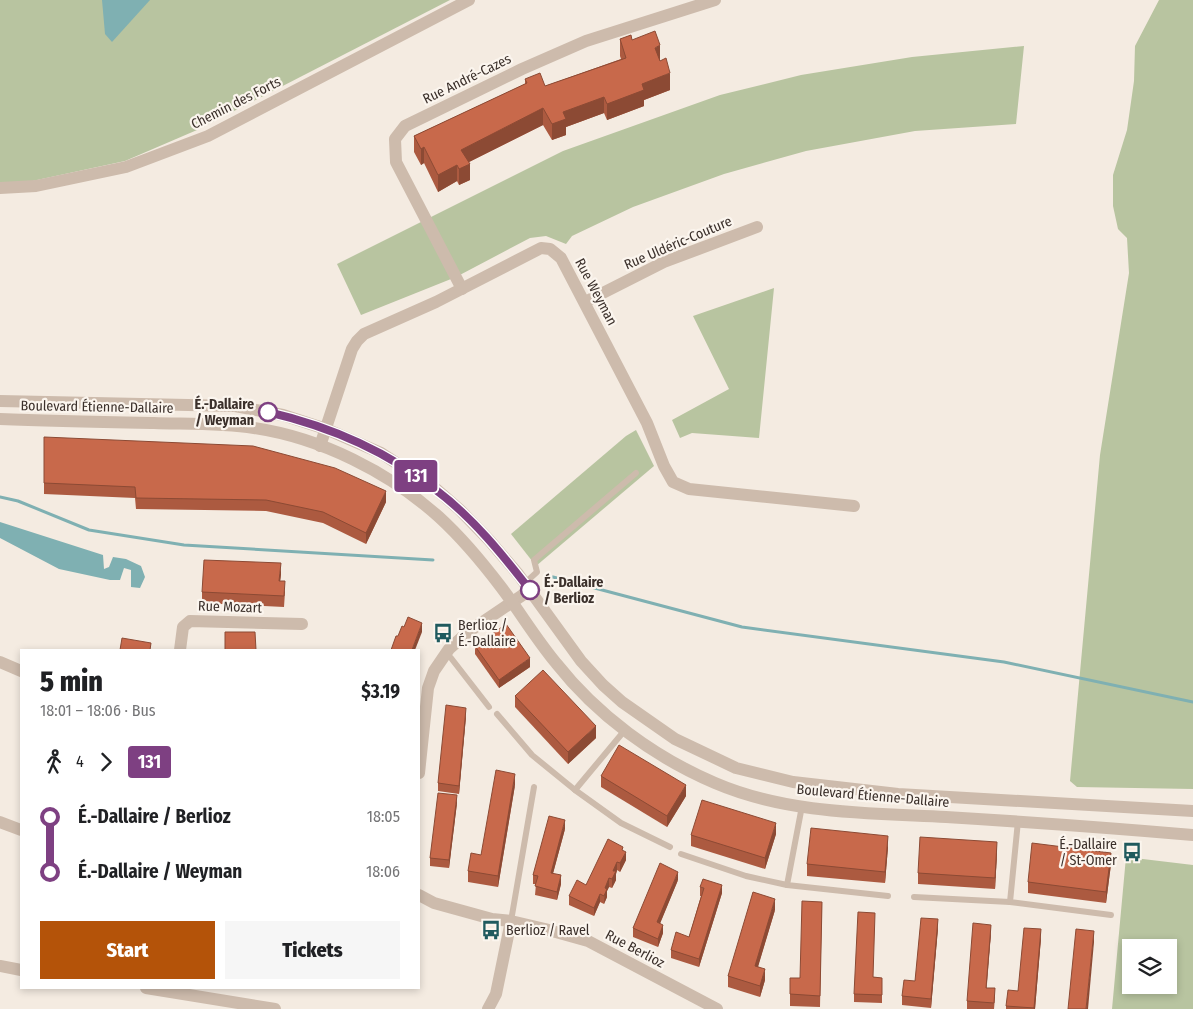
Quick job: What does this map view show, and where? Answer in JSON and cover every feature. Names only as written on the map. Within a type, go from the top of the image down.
[{"type":"street","name":"Chemin des Forts","points":[[0,188],[36,186],[126,167],[208,136],[469,0]]},
{"type":"street","name":"Rue André-Cazes","points":[[462,289],[396,162],[395,139],[405,126],[522,69],[586,42],[715,0]]},
{"type":"street","name":"Rue Uldéric-Couture","points":[[585,302],[664,262],[757,227]]},
{"type":"street","name":"Rue Weyman","points":[[320,446],[349,358],[357,341],[364,334],[436,302],[541,248],[550,249],[561,258],[585,302],[647,423],[664,466],[674,482],[689,489],[854,506]]},
{"type":"street","name":"Boulevard Étienne-Dallaire","points":[[0,400],[235,406],[283,415],[326,428],[381,454],[436,490],[460,510],[489,540],[527,587],[581,661],[622,702],[675,740],[736,768],[793,782],[889,793],[1193,811]]},
{"type":"street","name":"Boulevard Étienne-Dallaire","points":[[0,419],[241,426],[282,434],[342,454],[402,488],[441,519],[469,548],[512,602],[556,664],[602,712],[655,750],[714,782],[749,796],[802,806],[852,812],[1193,835]]},
{"type":"street","points":[[420,764],[428,688],[434,671],[449,649],[468,632],[512,602],[527,587]]},
{"type":"street","name":"Rue Mozart","points":[[180,649],[183,627],[190,621],[302,624]]},
{"type":"street","points":[[0,662],[20,671]]},
{"type":"street","points":[[0,822],[20,830]]},
{"type":"street","name":"Rue Berlioz","points":[[420,896],[434,903],[492,919],[546,928],[588,941],[717,1009]]},
{"type":"street","points":[[488,1009],[496,994],[511,921]]},
{"type":"street","points":[[0,966],[20,970]]},
{"type":"street","points":[[152,989],[274,1009]]},
{"type":"lane","points":[[527,587],[537,572],[534,560],[636,473]]},
{"type":"lane","points":[[445,654],[451,658],[489,707]]},
{"type":"lane","points":[[497,714],[532,755],[575,790],[621,822],[670,847]]},
{"type":"lane","points":[[575,790],[625,730]]},
{"type":"lane","points":[[511,921],[534,787]]},
{"type":"lane","points":[[787,885],[802,806]]},
{"type":"lane","points":[[1010,902],[1018,822]]},
{"type":"lane","points":[[681,854],[746,876],[787,885],[888,896]]},
{"type":"lane","points":[[914,897],[1010,902],[1110,915]]},
{"type":"green space","points":[[0,0],[450,0],[197,130],[125,161],[0,188]]},
{"type":"green space","points":[[1159,0],[1193,0],[1193,789],[1077,787],[1070,781],[1100,455],[1129,273],[1127,238],[1118,229],[1113,206],[1113,175],[1127,130],[1134,81],[1135,46]]},
{"type":"green space","points":[[1024,46],[1016,124],[915,131],[806,151],[724,174],[633,207],[572,236],[566,244],[546,236],[530,238],[456,277],[361,315],[337,264],[563,151],[720,95],[801,75],[912,57]]},
{"type":"green space","points":[[774,288],[759,438],[692,433],[680,438],[672,420],[729,389],[693,316]]},
{"type":"green space","points":[[636,430],[654,466],[536,566],[511,534],[626,436]]},
{"type":"green space","points":[[1126,857],[1193,865],[1193,1009],[1112,1009]]},
{"type":"water","points":[[102,0],[150,0],[112,42],[105,34]]},
{"type":"water","points":[[0,522],[103,555],[104,569],[109,567],[113,557],[126,559],[141,566],[145,577],[140,588],[131,587],[131,570],[124,568],[120,580],[110,580],[59,569],[0,538]]},
{"type":"building","points":[[655,31],[660,45],[655,48],[660,61],[666,58],[670,73],[642,84],[644,90],[607,104],[604,97],[563,112],[566,119],[552,124],[543,108],[461,150],[470,164],[459,169],[457,165],[438,175],[424,147],[421,149],[414,136],[527,83],[525,79],[540,73],[545,86],[626,58],[620,39],[631,35],[632,40]]},
{"type":"building","points":[[44,437],[253,446],[335,468],[386,491],[366,533],[323,512],[266,500],[136,498],[135,487],[44,483]]},
{"type":"building","points":[[204,560],[281,563],[279,581],[285,581],[284,596],[202,592]]},
{"type":"building","points":[[408,617],[422,623],[412,649],[391,649],[396,636],[398,636],[402,626],[404,627]]},
{"type":"building","points":[[506,624],[530,658],[499,680],[475,646]]},
{"type":"building","points":[[225,632],[255,632],[256,649],[225,649]]},
{"type":"building","points":[[122,638],[151,643],[150,649],[120,649]]},
{"type":"building","points":[[543,670],[596,726],[568,752],[515,696]]},
{"type":"building","points":[[446,705],[466,708],[459,786],[438,783]]},
{"type":"building","points":[[619,745],[686,785],[667,816],[601,776]]},
{"type":"building","points":[[496,770],[515,774],[498,876],[468,871],[471,853],[481,855]]},
{"type":"building","points":[[438,793],[457,795],[449,860],[430,858]]},
{"type":"building","points":[[702,800],[776,823],[765,858],[691,835]]},
{"type":"building","points":[[549,816],[565,820],[551,873],[561,875],[557,892],[535,886],[538,876],[533,875]]},
{"type":"building","points":[[811,828],[888,836],[885,872],[807,864]]},
{"type":"building","points":[[920,837],[997,842],[995,878],[918,873]]},
{"type":"building","points":[[608,839],[623,847],[622,850],[626,852],[620,863],[617,862],[613,871],[616,871],[612,879],[609,878],[604,896],[600,894],[594,908],[569,896],[577,880],[586,885]]},
{"type":"building","points":[[1032,843],[1111,853],[1106,892],[1028,882]]},
{"type":"building","points":[[660,863],[678,872],[657,922],[663,925],[658,939],[633,928]]},
{"type":"building","points":[[703,879],[722,885],[699,959],[671,950],[676,932],[689,937],[704,888],[700,887]]},
{"type":"building","points":[[753,892],[775,899],[755,966],[765,969],[760,986],[728,976]]},
{"type":"building","points":[[802,901],[822,902],[820,996],[790,994],[790,978],[800,978]]},
{"type":"building","points":[[858,912],[875,913],[873,977],[882,978],[882,995],[854,994]]},
{"type":"building","points":[[921,918],[938,919],[931,999],[902,996],[904,980],[915,981]]},
{"type":"building","points":[[973,923],[991,925],[986,988],[995,988],[994,1003],[967,1001]]},
{"type":"building","points":[[1024,928],[1041,929],[1034,1008],[1006,1006],[1008,990],[1018,991]]},
{"type":"building","points":[[1076,929],[1094,931],[1086,1009],[1068,1009]]},
{"type":"waterway","points":[[0,497],[18,501],[89,530],[184,545],[433,560]]},
{"type":"waterway","points":[[553,577],[742,627],[1004,662],[1193,702]]},
{"type":"bus line","name":"131","points":[[268,412],[326,428],[357,442],[381,454],[436,490],[460,510],[489,540],[530,590]]},
{"type":"place","name":"É.-Dallaire / Weyman","points":[[268,412]]},
{"type":"place","name":"É.-Dallaire / Berlioz","points":[[530,590]]},
{"type":"place","name":"Berlioz / É.-Dallaire","points":[[443,633]]},
{"type":"place","name":"É.-Dallaire / St-Omer","points":[[1132,852]]},
{"type":"place","name":"Berlioz / Ravel","points":[[491,930]]}]
